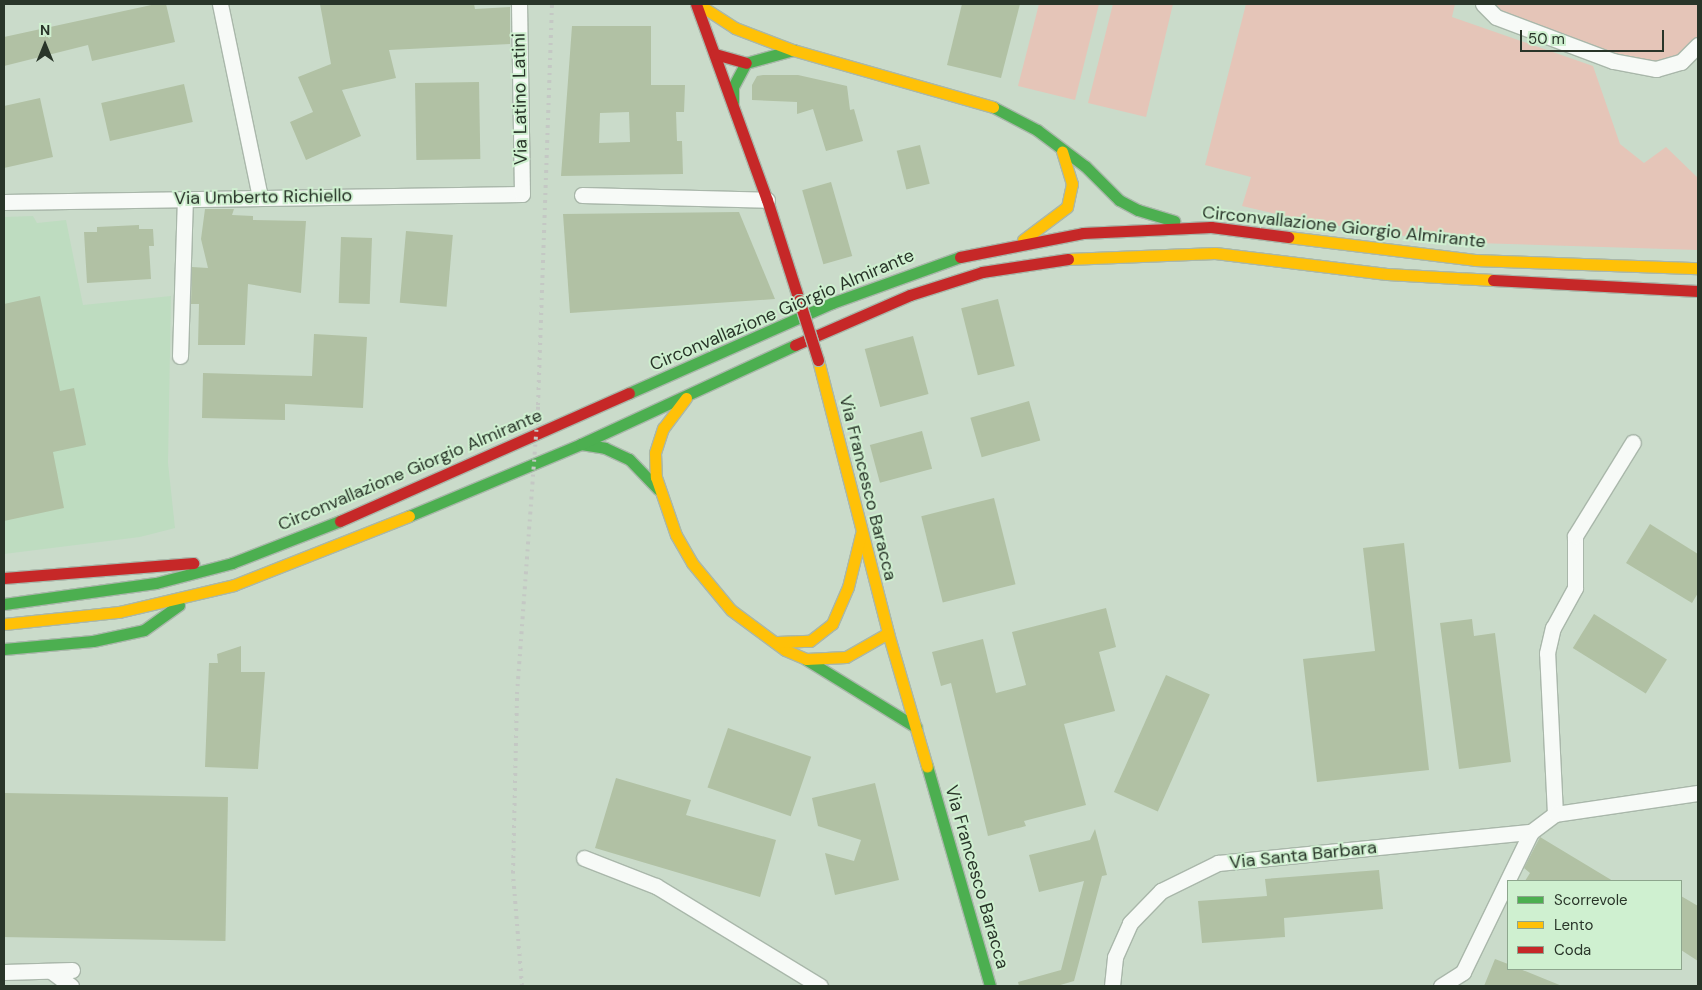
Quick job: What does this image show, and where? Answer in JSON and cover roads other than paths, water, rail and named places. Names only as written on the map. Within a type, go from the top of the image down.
[{"type":"main road","points":[[697,4],[735,28],[794,50],[1003,110],[1037,130],[1062,151],[1085,166],[1119,200],[1138,210],[1176,222],[1211,227]]},
{"type":"main road","name":"Via Francesco Baracca","points":[[697,4],[767,200],[818,360],[861,534],[888,633],[990,986]]},
{"type":"main road","points":[[710,40],[735,28]]},
{"type":"main road","points":[[715,54],[717,57],[746,63],[794,50]]},
{"type":"main road","points":[[732,102],[733,87],[746,63]]},
{"type":"main road","points":[[1016,245],[1067,207],[1072,184],[1062,151]]},
{"type":"main road","name":"Circonvallazione Giorgio Almirante","points":[[4,604],[156,583],[232,563],[332,524],[832,303],[931,265],[1016,245],[1083,233],[1211,227],[1475,260],[1698,268]]},
{"type":"main road","name":"Circonvallazione Giorgio Almirante","points":[[4,624],[119,612],[192,596],[298,562],[581,444],[910,295],[982,272],[1054,260],[1158,253],[1215,253],[1396,274],[1698,291]]},
{"type":"main road","points":[[702,388],[679,404],[663,428],[655,453],[658,489],[676,535],[692,563],[731,610],[777,642],[916,727]]},
{"type":"main road","points":[[581,444],[605,448],[629,459],[658,489]]},
{"type":"main road","points":[[819,636],[832,624],[841,606],[861,534]]},
{"type":"main road","points":[[4,578],[158,563],[232,563]]},
{"type":"main road","points":[[4,649],[93,641],[144,630],[192,596]]},
{"type":"main road","points":[[861,633],[888,633]]},
{"type":"main road","points":[[806,659],[846,657],[888,633]]},
{"type":"main road","points":[[777,642],[800,643],[819,636],[844,634]]},
{"type":"street","points":[[220,4],[260,197]]},
{"type":"street","name":"Via Latino Latini","points":[[519,4],[522,194]]},
{"type":"street","points":[[1482,4],[1496,17],[1613,61],[1656,69],[1682,62],[1698,45]]},
{"type":"street","name":"Via Umberto Richiello","points":[[4,202],[522,194]]},
{"type":"street","points":[[582,195],[767,200]]},
{"type":"street","points":[[180,356],[185,199]]},
{"type":"street","points":[[1554,814],[1547,652],[1553,628],[1575,588],[1575,536],[1633,442]]},
{"type":"street","points":[[1508,880],[1531,832],[1554,814],[1698,793]]},
{"type":"street","name":"Via Santa Barbara","points":[[1112,986],[1115,958],[1130,923],[1161,891],[1218,863],[1531,832]]},
{"type":"street","points":[[584,858],[656,886],[820,986]]},
{"type":"street","points":[[1441,986],[1463,972],[1507,881]]},
{"type":"street","points":[[4,972],[72,970]]},
{"type":"street","points":[[51,971],[72,986]]},
{"type":"railway","points":[[522,986],[513,873],[517,694],[538,405],[552,4]]}]
